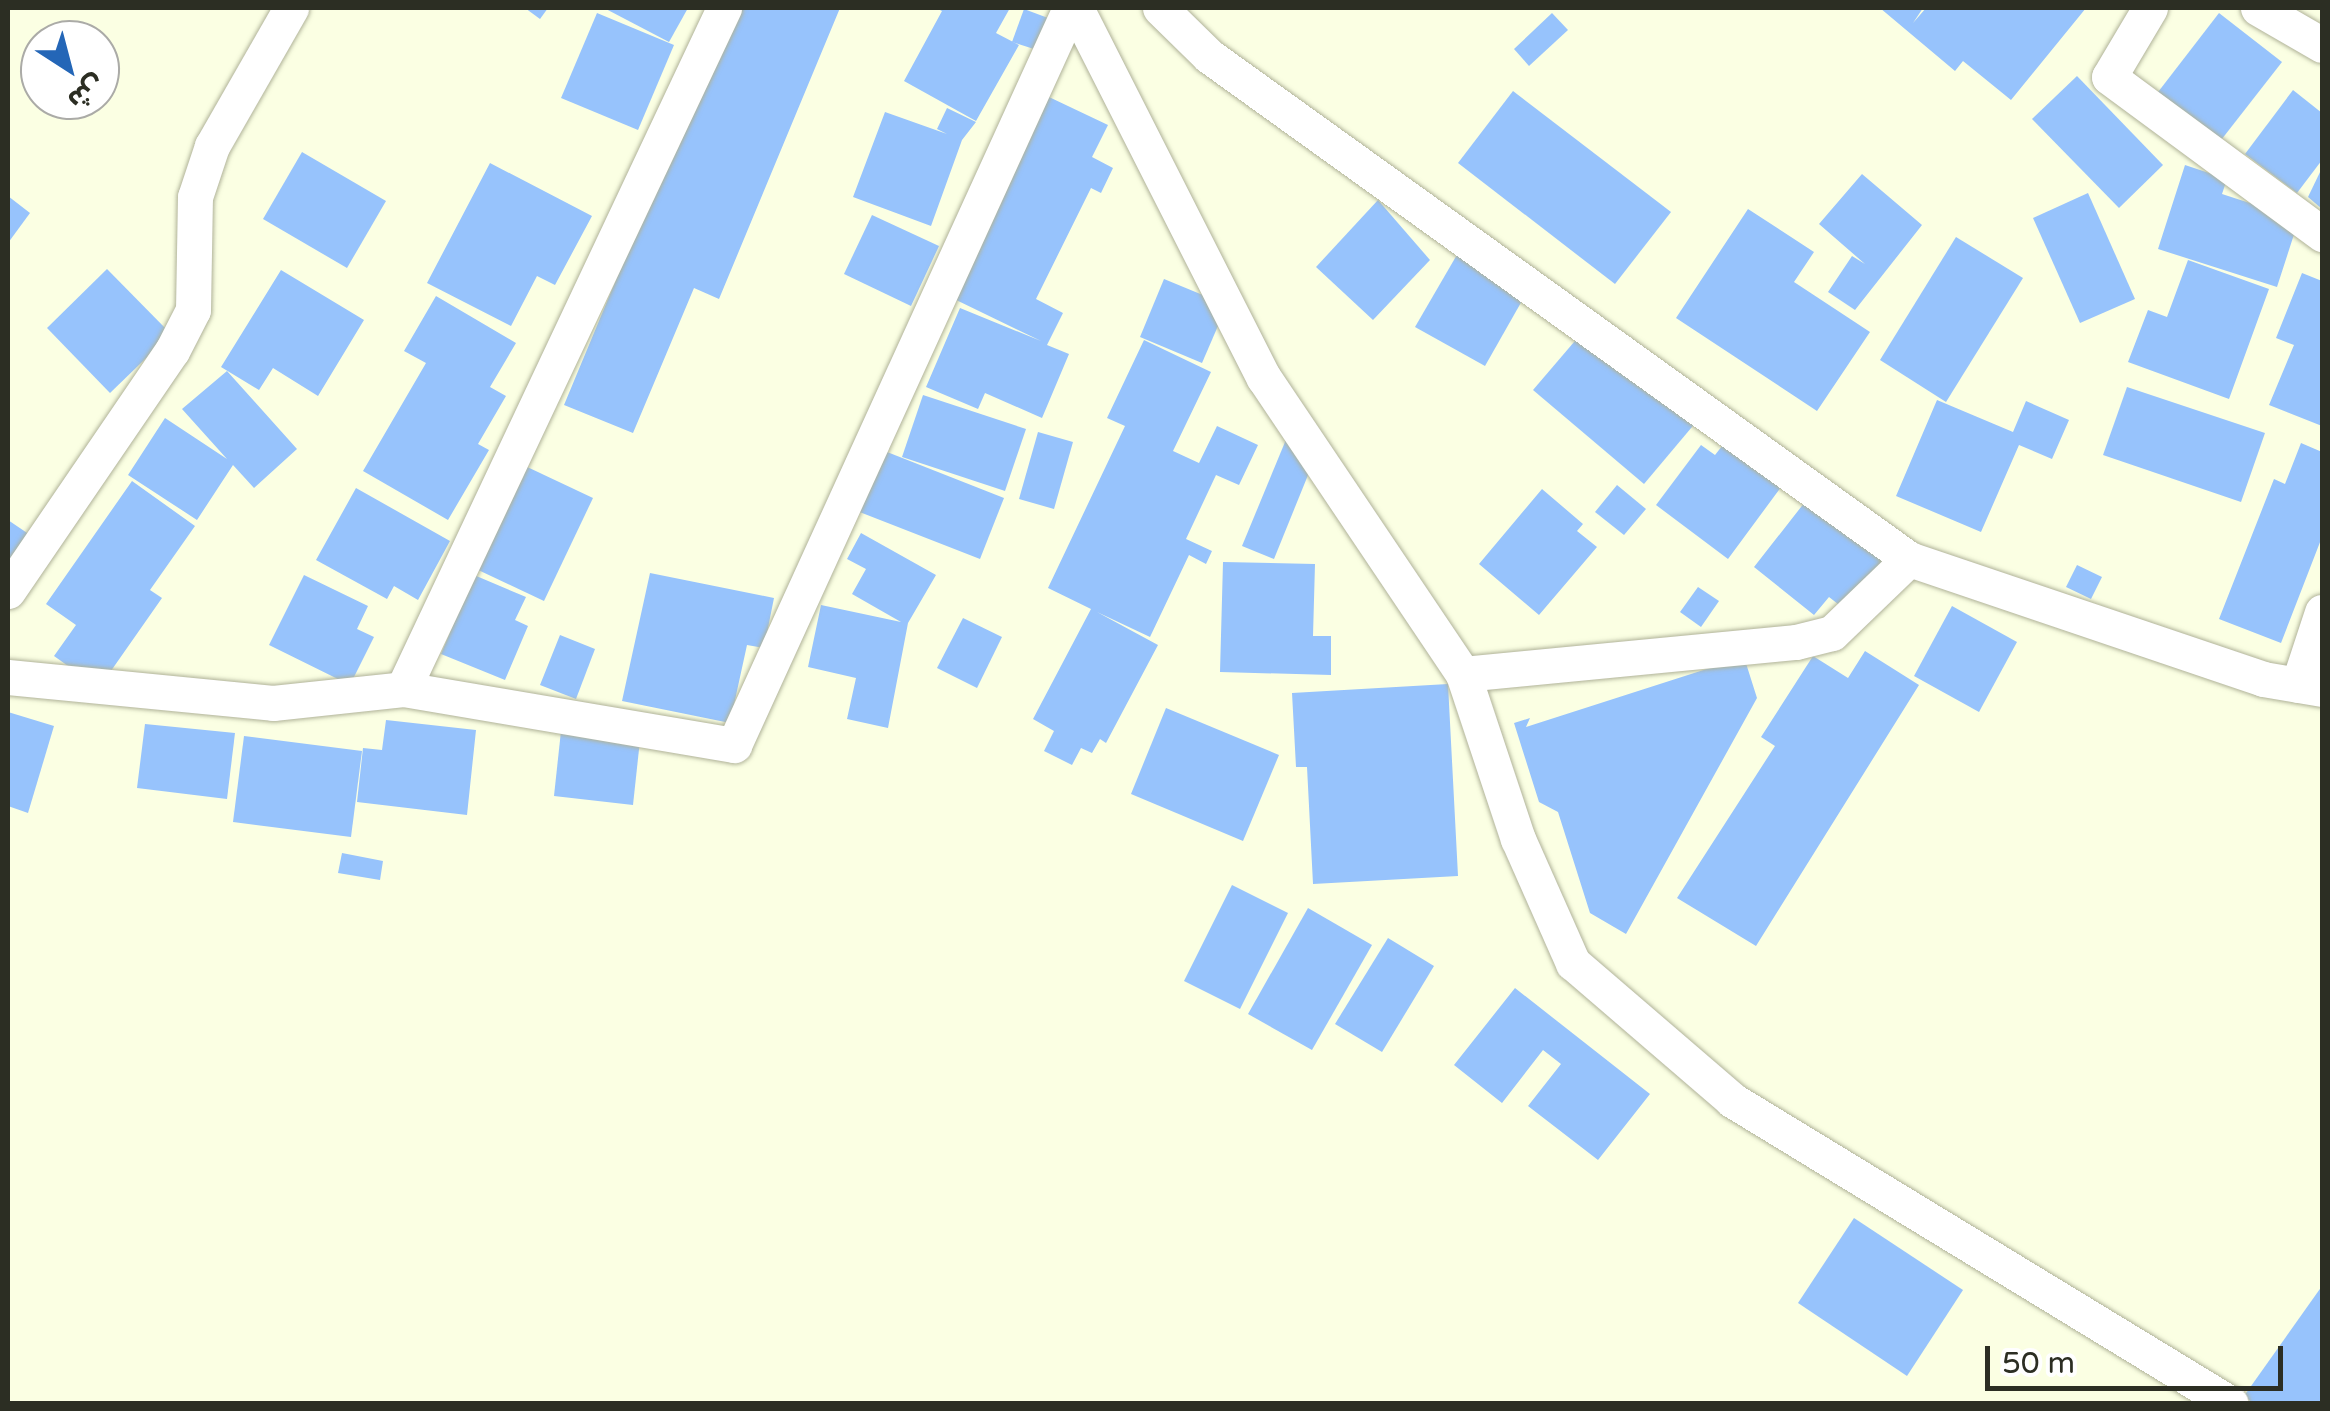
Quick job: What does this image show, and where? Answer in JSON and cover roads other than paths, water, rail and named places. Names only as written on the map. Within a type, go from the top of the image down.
[{"type":"street","points":[[8,590],[172,351],[193,310],[195,197],[212,146],[291,8]]},
{"type":"street","points":[[403,689],[724,8]]},
{"type":"street","points":[[8,677],[274,703],[403,689],[734,745],[1073,8]]},
{"type":"street","points":[[1073,8],[1264,378],[1463,674],[1518,840],[1573,963],[1732,1100],[2231,1404]]},
{"type":"street","points":[[1160,8],[1209,56],[1909,559],[2263,679],[2310,687],[2322,612]]},
{"type":"street","points":[[2150,8],[2108,77],[2322,234]]},
{"type":"street","points":[[2258,8],[2322,45]]},
{"type":"street","points":[[1463,674],[1814,638],[1861,610],[1909,559]]}]
